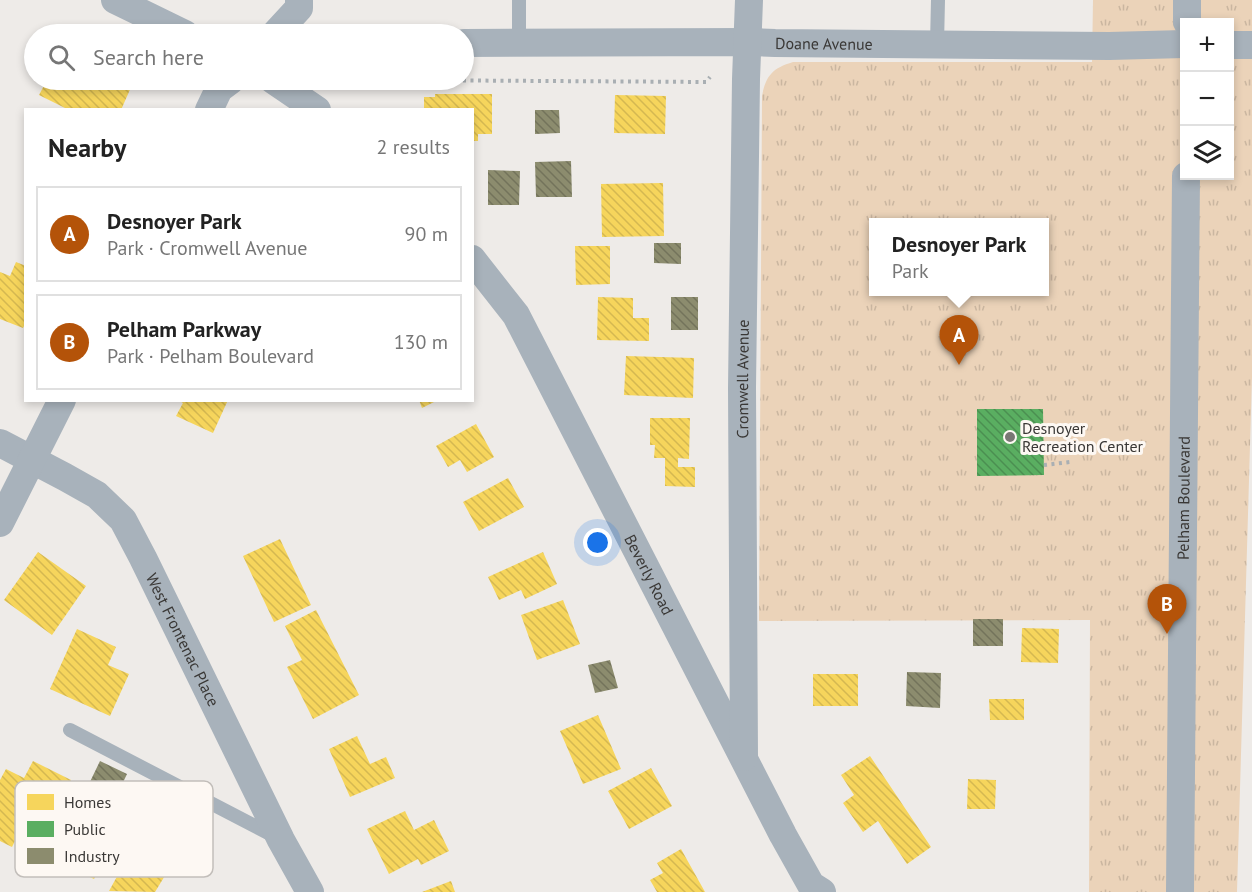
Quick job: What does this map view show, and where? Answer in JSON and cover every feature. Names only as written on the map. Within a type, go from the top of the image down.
[{"type":"street","points":[[115,0],[164,24]]},
{"type":"street","points":[[284,24],[299,8],[299,0]]},
{"type":"street","name":"Cromwell Avenue","points":[[744,757],[742,388],[749,0]]},
{"type":"street","points":[[1187,0],[1187,18]]},
{"type":"street","name":"Doane Avenue","points":[[474,43],[748,42],[1109,46],[1180,44]]},
{"type":"street","points":[[1234,45],[1252,45]]},
{"type":"street","points":[[210,108],[219,90]]},
{"type":"street","points":[[288,90],[314,108]]},
{"type":"street","name":"Pelham Boulevard","points":[[1180,892],[1186,180]]},
{"type":"street","name":"Beverly Road","points":[[474,262],[516,315],[783,835],[811,885],[822,892]]},
{"type":"street","points":[[0,523],[61,402]]},
{"type":"street","name":"West Frontenac Place","points":[[0,443],[96,495],[123,520],[281,840],[310,892]]},
{"type":"lane","points":[[519,0],[519,44]]},
{"type":"lane","points":[[937,44],[938,0]]},
{"type":"lane","points":[[70,730],[168,781]]},
{"type":"lane","points":[[213,805],[281,840]]},
{"type":"path","points":[[474,81],[706,82],[710,77]]},
{"type":"path","points":[[1044,465],[1070,462]]},
{"type":"green space","points":[[1093,0],[1252,0],[1252,377],[1237,892],[1089,892],[1090,620],[759,621],[762,96],[768,78],[780,67],[793,62],[1092,62]]},
{"type":"building: Homes","points":[[42,90],[130,90],[122,108],[65,108],[39,95]]},
{"type":"building: Homes","points":[[435,94],[492,94],[492,134],[478,134],[478,141],[474,141],[474,108],[424,108],[424,97],[435,97]]},
{"type":"building: Homes","points":[[615,95],[666,96],[665,134],[614,133]]},
{"type":"building: Homes","points":[[663,183],[664,236],[602,237],[601,184]]},
{"type":"building: Homes","points":[[575,246],[610,246],[610,284],[576,285]]},
{"type":"building: Homes","points":[[16,262],[24,265],[23,328],[0,319],[0,272],[10,276]]},
{"type":"building: Homes","points":[[598,297],[633,298],[633,318],[649,318],[649,341],[597,340]]},
{"type":"building: Homes","points":[[626,356],[694,358],[693,398],[624,395]]},
{"type":"building: Homes","points":[[181,402],[227,402],[213,433],[176,416],[183,403]]},
{"type":"building: Homes","points":[[420,402],[434,402],[422,408]]},
{"type":"building: Homes","points":[[650,418],[690,418],[689,459],[678,458],[678,467],[695,467],[695,487],[665,486],[665,458],[654,458],[655,445],[650,445]]},
{"type":"building: Homes","points":[[476,424],[494,457],[467,472],[460,460],[448,467],[436,446]]},
{"type":"building: Homes","points":[[508,478],[524,507],[479,531],[463,502]]},
{"type":"building: Homes","points":[[280,539],[311,605],[274,622],[243,556]]},
{"type":"building: Homes","points":[[38,552],[86,586],[52,635],[4,600]]},
{"type":"building: Homes","points":[[543,552],[557,584],[525,599],[521,590],[499,600],[488,577]]},
{"type":"building: Homes","points":[[563,600],[580,644],[537,660],[521,615]]},
{"type":"building: Homes","points":[[316,610],[359,695],[313,719],[287,667],[302,660],[285,626]]},
{"type":"building: Homes","points":[[1022,628],[1059,629],[1058,663],[1021,662]]},
{"type":"building: Homes","points":[[77,629],[116,647],[108,665],[129,674],[110,716],[50,689]]},
{"type":"building: Homes","points":[[813,674],[858,674],[858,706],[813,706]]},
{"type":"building: Homes","points":[[989,699],[1024,699],[1024,720],[990,720]]},
{"type":"building: Homes","points":[[598,715],[621,769],[583,784],[560,731]]},
{"type":"building: Homes","points":[[357,736],[370,764],[386,757],[395,778],[350,797],[329,749]]},
{"type":"building: Homes","points":[[870,756],[931,847],[907,864],[878,821],[863,832],[843,803],[854,795],[841,775]]},
{"type":"building: Homes","points":[[33,761],[71,780],[15,781],[15,841],[12,847],[0,841],[0,780],[6,769],[24,778]]},
{"type":"building: Homes","points":[[651,768],[672,806],[629,829],[608,791]]},
{"type":"building: Homes","points":[[968,779],[996,780],[995,809],[967,809]]},
{"type":"building: Homes","points":[[405,811],[414,830],[434,820],[449,851],[421,865],[418,859],[389,874],[367,829]]},
{"type":"building: Homes","points":[[681,849],[705,892],[657,892],[650,880],[663,873],[657,863]]},
{"type":"building: Homes","points":[[117,877],[164,877],[155,892],[109,891]]},
{"type":"building: Homes","points":[[451,881],[455,892],[422,892]]},
{"type":"building: Public","name":"Desnoyer Recreation Center","points":[[977,409],[1043,409],[1044,475],[977,476]]},
{"type":"building: Industry","points":[[535,110],[559,110],[560,133],[535,134]]},
{"type":"building: Industry","points":[[571,161],[572,197],[536,197],[535,162]]},
{"type":"building: Industry","points":[[488,170],[520,171],[519,205],[488,205]]},
{"type":"building: Industry","points":[[654,243],[681,243],[681,264],[654,263]]},
{"type":"building: Industry","points":[[671,297],[698,297],[698,330],[671,330]]},
{"type":"building: Industry","points":[[973,619],[1003,619],[1003,646],[973,646]]},
{"type":"building: Industry","points":[[610,660],[618,688],[595,693],[588,665]]},
{"type":"building: Industry","points":[[907,672],[941,673],[940,708],[906,706]]},
{"type":"building: Industry","points":[[100,761],[127,774],[124,781],[90,781]]},
{"type":"place","name":"Desnoyer Park","points":[[959,365]]},
{"type":"place","name":"Desnoyer Recreation Center","points":[[1010,437]]},
{"type":"place","name":"Pelham Parkway","points":[[1167,634]]}]
